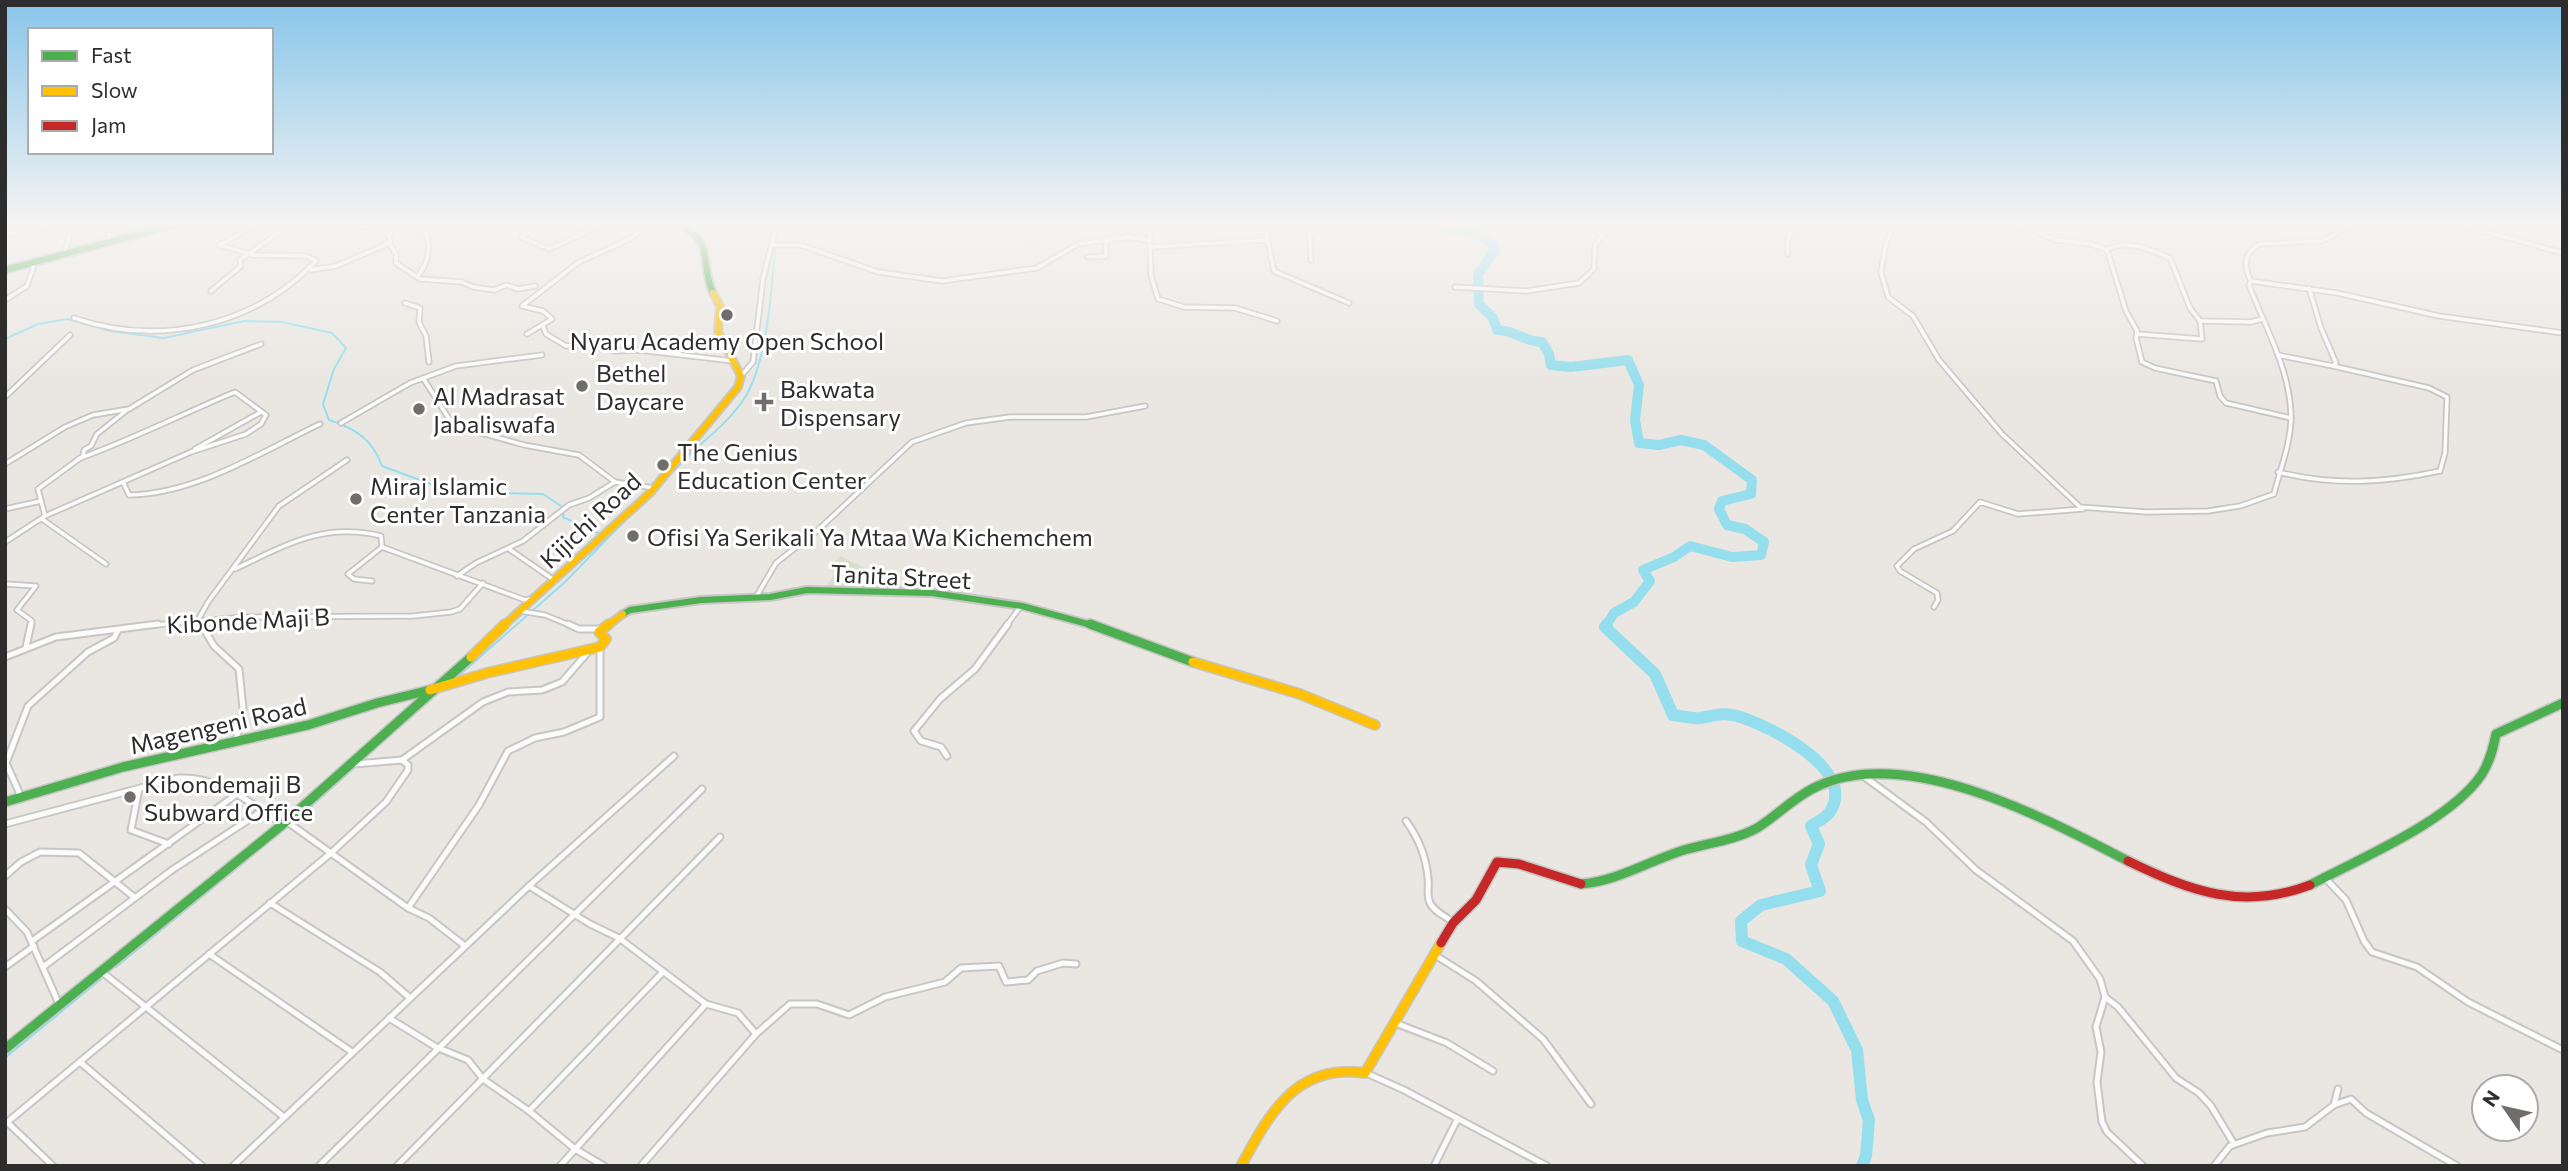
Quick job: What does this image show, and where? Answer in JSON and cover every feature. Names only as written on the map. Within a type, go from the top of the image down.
[{"type":"street","points":[[5,300],[23,290],[31,282],[32,277]]},
{"type":"street","points":[[211,291],[228,277]]},
{"type":"street","points":[[74,318],[87,325],[110,329],[160,332],[196,329],[258,306],[300,277]]},
{"type":"street","points":[[416,277],[463,282],[472,287],[494,290],[507,285],[518,289],[535,286]]},
{"type":"street","points":[[527,334],[552,317],[543,311],[522,306],[560,277]]},
{"type":"street","points":[[708,277],[710,288],[720,306],[718,332],[741,376],[753,362],[764,277]]},
{"type":"street","points":[[911,277],[942,281],[975,277]]},
{"type":"street","points":[[1152,277],[1154,294],[1161,302],[1194,308],[1232,307],[1278,321]]},
{"type":"street","points":[[1285,277],[1349,303]]},
{"type":"street","points":[[1455,287],[1517,292],[1579,283],[1586,277]]},
{"type":"street","points":[[1882,277],[1888,297],[1913,316],[1939,360],[2002,434],[2084,509]]},
{"type":"street","points":[[2117,277],[2137,334],[2140,359],[2146,364],[2211,379],[2216,381],[2220,396],[2226,403],[2291,418]]},
{"type":"street","points":[[2137,334],[2201,340],[2200,321],[2190,308],[2179,277]]},
{"type":"street","points":[[2248,277],[2251,281],[2309,288],[2439,316],[2563,333]]},
{"type":"street","points":[[1934,607],[1938,600],[1937,593],[1900,571],[1897,566],[1900,560],[1914,549],[1955,529],[1976,504],[1983,501],[2008,511],[2026,514],[2084,509],[2176,512],[2240,506],[2274,494],[2291,418],[2289,397],[2278,355],[2249,285],[2251,281]]},
{"type":"street","points":[[2309,288],[2321,328],[2336,362],[2333,366]]},
{"type":"street","points":[[405,303],[421,308],[419,325],[426,336],[429,362]]},
{"type":"street","points":[[2200,321],[2251,322],[2262,319]]},
{"type":"street","points":[[543,325],[546,334],[566,346],[586,344],[615,351],[639,350],[733,361]]},
{"type":"street","points":[[5,397],[70,335]]},
{"type":"street","points":[[106,564],[43,518],[38,489],[83,456],[84,450],[91,446],[96,435],[129,409],[193,370],[261,344]]},
{"type":"street","points":[[341,424],[377,400],[423,377],[456,366],[542,355]]},
{"type":"street","points":[[2278,355],[2429,388],[2446,397],[2445,453],[2440,471],[2408,478],[2361,482],[2314,481],[2278,471]]},
{"type":"street","name":"Kijichi Road","points":[[5,1049],[284,823],[439,688],[531,599],[614,527],[654,488],[738,387],[741,376]]},
{"type":"street","points":[[423,377],[425,385],[442,404],[453,425],[524,445],[579,455],[615,482],[654,488]]},
{"type":"street","points":[[78,459],[122,443],[152,427],[235,392],[261,411],[265,418],[246,435],[191,452]]},
{"type":"street","points":[[755,597],[776,563],[818,530],[912,442],[966,423],[1010,417],[1086,417],[1145,405]]},
{"type":"street","points":[[5,464],[65,426],[93,415],[129,409]]},
{"type":"street","points":[[5,542],[43,518],[191,452],[261,411]]},
{"type":"street","points":[[123,482],[129,495],[156,493],[210,474],[320,424]]},
{"type":"street","points":[[236,742],[243,709],[239,669],[206,638],[198,620],[208,602],[279,506],[347,460]]},
{"type":"street","points":[[457,576],[542,528],[569,505],[589,498],[615,482]]},
{"type":"street","points":[[5,509],[41,501]]},
{"type":"street","points":[[233,570],[285,544],[337,530],[360,529],[381,536],[382,547]]},
{"type":"street","points":[[382,547],[525,600],[531,599]]},
{"type":"street","points":[[372,580],[348,576],[382,547]]},
{"type":"street","points":[[508,548],[554,580]]},
{"type":"street","name":"Kibonde Maji B","points":[[5,657],[56,637],[198,620],[433,615],[460,609],[483,583]]},
{"type":"street","points":[[5,584],[36,586],[17,610],[32,621],[26,648]]},
{"type":"street","name":"Tanita Street","points":[[601,628],[629,610],[650,606],[770,597],[807,590],[908,591],[1022,606],[1076,619],[1211,668],[1295,693],[1375,725]]},
{"type":"street","points":[[947,756],[940,747],[924,744],[914,731],[940,699],[975,669],[1022,606]]},
{"type":"street","points":[[408,908],[479,805],[508,751],[535,738],[548,737],[600,717],[603,710],[600,647],[606,639],[599,632],[601,628],[587,631],[545,615],[519,611]]},
{"type":"street","points":[[18,800],[19,792],[6,764],[28,706],[88,652],[111,640],[118,630]]},
{"type":"street","points":[[439,688],[487,673],[600,647]]},
{"type":"street","points":[[352,765],[402,760],[483,702],[508,692],[542,690],[562,682],[590,649]]},
{"type":"street","name":"Magengeni Road","points":[[5,802],[123,767],[236,742],[439,688]]},
{"type":"street","points":[[1365,1073],[1397,1024],[1453,923],[1476,900],[1497,862],[1507,859],[1539,869],[1571,884],[1595,883],[1682,851],[1737,838],[1824,783],[1864,776],[1940,779],[2043,818],[2142,869],[2196,890],[2254,898],[2280,896],[2326,878],[2430,820],[2463,794],[2482,773],[2491,760],[2496,734],[2563,703]]},
{"type":"street","points":[[233,1166],[529,886],[674,755]]},
{"type":"street","points":[[53,1166],[6,1123],[331,853],[394,792],[408,770],[408,765],[402,760]]},
{"type":"street","points":[[5,824],[197,776],[212,779],[331,853],[408,908],[429,918],[465,946]]},
{"type":"street","points":[[1864,776],[1926,822],[1976,870],[2073,941],[2100,979],[2105,997],[2096,1027],[2101,1052],[2097,1082],[2102,1122],[2108,1132],[2143,1166]]},
{"type":"street","points":[[139,789],[131,830],[169,844]]},
{"type":"street","points":[[319,1166],[574,912],[702,789]]},
{"type":"street","points":[[5,967],[33,943],[237,794]]},
{"type":"street","points":[[43,967],[135,897],[262,811]]},
{"type":"street","points":[[1406,821],[1418,839],[1428,871],[1428,899],[1433,908],[1453,923]]},
{"type":"street","points":[[397,1166],[720,837]]},
{"type":"street","points":[[5,876],[30,856],[40,852],[73,852],[85,856],[135,897]]},
{"type":"street","points":[[2326,878],[2346,900],[2364,941],[2372,952],[2417,967],[2469,1002],[2563,1050]]},
{"type":"street","points":[[529,886],[574,912],[590,925],[619,938],[706,1004],[738,1013],[756,1034]]},
{"type":"street","points":[[270,903],[380,972],[410,998]]},
{"type":"street","points":[[5,909],[22,924],[60,1004]]},
{"type":"street","points":[[209,954],[352,1052]]},
{"type":"street","points":[[1435,955],[1476,981],[1543,1039],[1591,1104]]},
{"type":"street","points":[[641,1166],[756,1034],[786,1005],[803,1001],[849,1015],[885,997],[945,982],[961,968],[999,966],[1006,982],[1020,982],[1028,980],[1037,971],[1063,963],[1076,964]]},
{"type":"street","points":[[101,971],[285,1117]]},
{"type":"street","points":[[529,1111],[663,971]]},
{"type":"street","points":[[2105,997],[2118,1007],[2176,1078],[2199,1093],[2211,1106],[2234,1144]]},
{"type":"street","points":[[560,1166],[706,1004]]},
{"type":"street","points":[[388,1018],[436,1048],[468,1060],[483,1079],[529,1111],[575,1149],[604,1166]]},
{"type":"street","points":[[1397,1024],[1417,1029],[1476,1058],[1493,1071]]},
{"type":"street","points":[[80,1062],[202,1166]]},
{"type":"street","points":[[1241,1166],[1263,1125],[1282,1102],[1306,1081],[1326,1070],[1351,1067],[1404,1090],[1547,1166]]},
{"type":"street","points":[[2334,1105],[2338,1089]]},
{"type":"street","points":[[2214,1166],[2234,1144],[2267,1133],[2305,1127],[2334,1105],[2351,1098],[2366,1113],[2457,1166]]},
{"type":"street","points":[[1434,1166],[1457,1119]]},
{"type":"green space","points":[[840,556],[907,588],[827,586],[835,573],[829,570]]},
{"type":"waterway","points":[[455,679],[565,582],[742,402],[755,377],[761,357],[772,277]]},
{"type":"waterway","points":[[1478,277],[1479,304],[1493,318],[1497,330],[1542,342],[1549,354],[1551,365],[1571,367],[1628,360],[1639,385],[1635,420],[1639,443],[1659,445],[1681,440],[1704,445],[1752,480],[1751,494],[1722,501],[1719,509],[1727,525],[1745,529],[1764,542],[1761,555],[1732,557],[1690,546],[1674,557],[1643,570],[1650,581],[1634,602],[1614,613],[1606,626]]},
{"type":"waterway","points":[[5,339],[38,324],[68,319],[110,331],[164,338],[244,321],[282,322],[332,333],[346,348],[334,369],[323,404],[329,420],[362,436],[374,449],[382,466],[452,492],[543,494],[564,508],[563,517],[600,534]]},
{"type":"waterway","points":[[1607,624],[1605,627],[1655,674],[1673,715],[1697,718],[1727,714],[1751,721],[1788,739],[1806,752],[1822,766],[1832,781],[1835,797],[1829,813],[1811,826],[1819,844],[1811,865],[1820,891],[1761,905],[1741,921],[1742,941],[1786,959],[1833,1001],[1857,1050],[1862,1100],[1869,1120],[1866,1156],[1862,1166]]},
{"type":"waterway","points":[[426,704],[440,691]]},
{"type":"waterway","points":[[295,821],[356,766]]},
{"type":"waterway","points":[[116,967],[287,827]]},
{"type":"waterway","points":[[64,996],[157,920]]},
{"type":"waterway","points":[[5,1058],[101,979]]},
{"type":"traffic: fast","points":[[707,277],[713,293]]},
{"type":"traffic: fast","points":[[623,614],[630,610],[701,600],[770,597],[807,590],[932,593],[1022,606],[1076,619],[1193,662]]},
{"type":"traffic: fast","points":[[5,1049],[282,825],[471,657]]},
{"type":"traffic: fast","points":[[5,802],[123,767],[308,725],[377,703],[430,690]]},
{"type":"traffic: fast","points":[[2310,885],[2418,827],[2453,805],[2480,777],[2491,758],[2496,734],[2563,703]]},
{"type":"traffic: fast","points":[[1581,884],[1606,880],[1669,855],[1747,833],[1817,786],[1864,775],[1903,775],[1943,782],[1982,794],[2059,826],[2128,861]]},
{"type":"traffic: slow","points":[[471,657],[531,599],[615,527],[650,493],[738,387],[741,376],[718,332],[720,306],[713,293]]},
{"type":"traffic: slow","points":[[430,690],[487,673],[600,647],[606,639],[599,632],[623,614]]},
{"type":"traffic: slow","points":[[1193,662],[1300,694],[1375,725]]},
{"type":"traffic: slow","points":[[1241,1166],[1275,1111],[1305,1082],[1323,1073],[1343,1070],[1365,1073],[1441,943]]},
{"type":"traffic: jam","points":[[2128,861],[2172,881],[2218,895],[2264,898],[2287,894],[2310,885]]},
{"type":"traffic: jam","points":[[1441,943],[1453,923],[1476,900],[1497,862],[1519,864],[1581,884]]},
{"type":"place","name":"Nyaru Academy Open School","points":[[727,315]]},
{"type":"place","name":"Bethel Daycare","points":[[582,386]]},
{"type":"place","name":"Bakwata Dispensary","points":[[764,402]]},
{"type":"place","name":"Al Madrasat Jabaliswafa","points":[[419,409]]},
{"type":"place","name":"The Genius Education Center","points":[[663,465]]},
{"type":"place","name":"Miraj Islamic Center Tanzania","points":[[356,499]]},
{"type":"place","name":"Ofisi Ya Serikali Ya Mtaa Wa Kichemchem","points":[[633,536]]},
{"type":"place","name":"Kibondemaji B Subward Office","points":[[130,797]]}]
